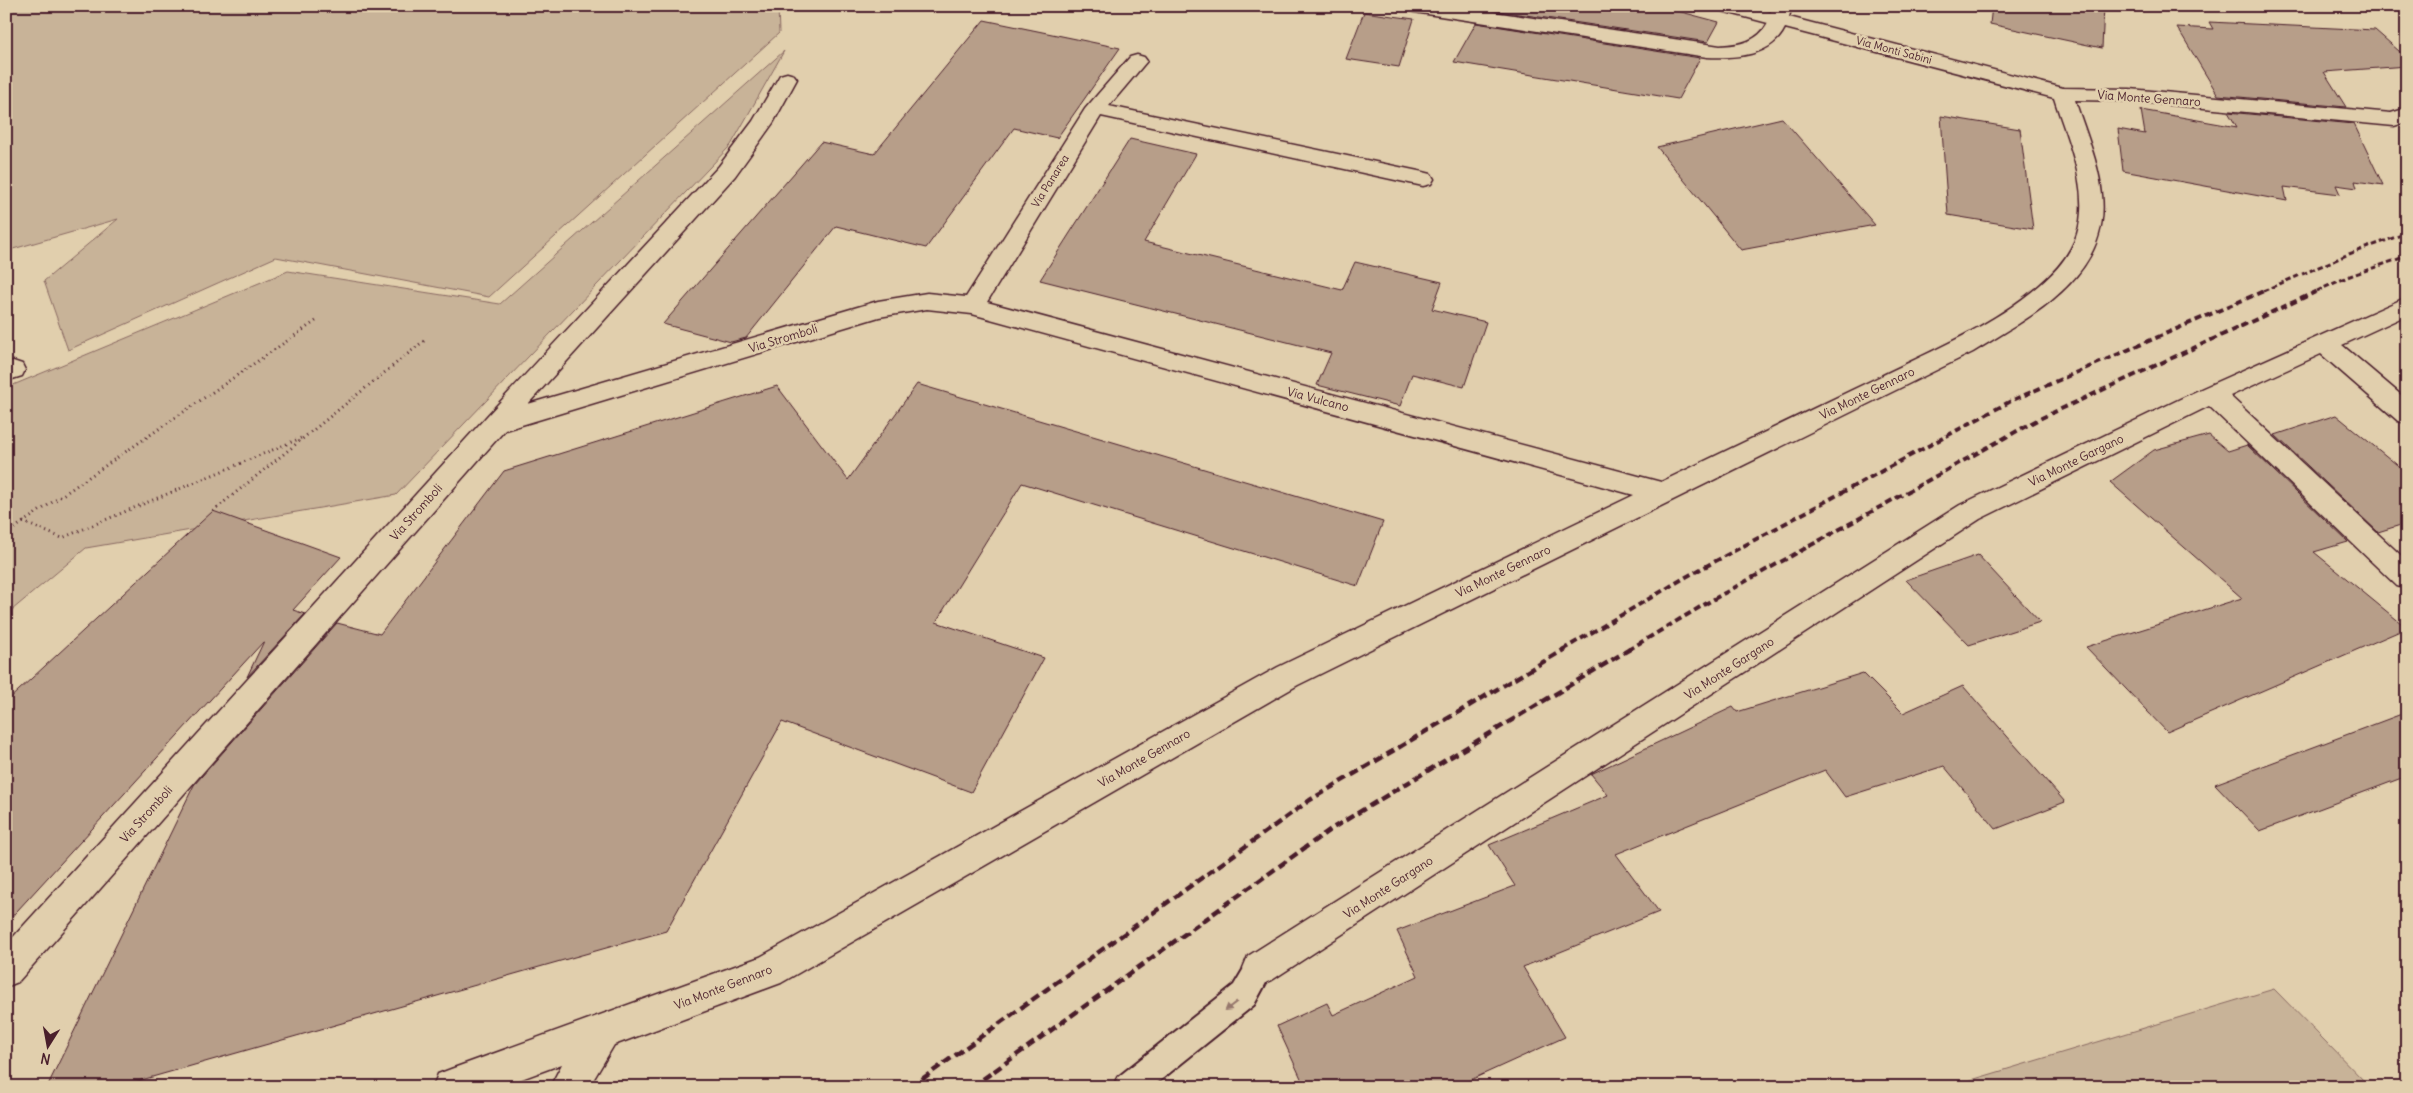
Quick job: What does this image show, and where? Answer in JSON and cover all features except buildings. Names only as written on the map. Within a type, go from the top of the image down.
[{"type":"street","points":[[1414,6],[1458,9],[1721,52],[1743,51],[1759,45],[1781,13]]},
{"type":"street","name":"Via Monti Sabini","points":[[1725,6],[1781,13],[2063,94]]},
{"type":"street","name":"Via Panarea","points":[[972,306],[1095,109],[1137,62]]},
{"type":"street","points":[[496,423],[727,171],[763,123],[787,79]]},
{"type":"street","name":"Via Monte Gennaro","points":[[451,1087],[769,971],[1288,676],[1964,346],[2037,300],[2057,283],[2076,261],[2088,240],[2092,208],[2086,172],[2063,94],[2130,95],[2403,120]]},
{"type":"street","points":[[1095,109],[1423,179]]},
{"type":"street","name":"Via Stromboli","points":[[6,970],[496,423],[878,309],[927,301],[972,306]]},
{"type":"street","name":"Via Monte Gargano","points":[[1260,968],[1970,512],[2212,394],[2407,305]]},
{"type":"street","name":"Via Vulcano","points":[[972,306],[1664,493]]},
{"type":"street","points":[[2324,343],[2407,414]]},
{"type":"street","points":[[2212,394],[2407,578]]},
{"type":"street","points":[[568,1087],[602,1032]]},
{"type":"lane","points":[[1128,1087],[1244,995],[1260,968]]},
{"type":"path","points":[[6,534],[316,321]]},
{"type":"path","points":[[213,511],[301,438],[425,340]]},
{"type":"path","points":[[23,522],[62,538],[301,438]]},
{"type":"shaded area","points":[[6,6],[778,6],[779,33],[489,297],[276,257],[68,350],[44,281],[118,219],[6,251]]},
{"type":"shaded area","points":[[784,51],[731,145],[396,495],[86,548],[6,615],[6,388],[288,271],[500,304]]},
{"type":"shaded area","points":[[2274,989],[2370,1087],[1948,1087]]},
{"type":"railway","points":[[2263,291],[2349,254],[2407,233]]},
{"type":"railway","points":[[2317,291],[2350,276],[2407,256]]},
{"type":"railway","points":[[1562,650],[1686,577],[2013,400],[2266,290]]},
{"type":"railway","points":[[1628,650],[1712,600],[2037,420],[2320,290]]},
{"type":"railway","points":[[911,1087],[1310,800],[1565,649]]},
{"type":"railway","points":[[972,1087],[1331,829],[1630,649]]}]
